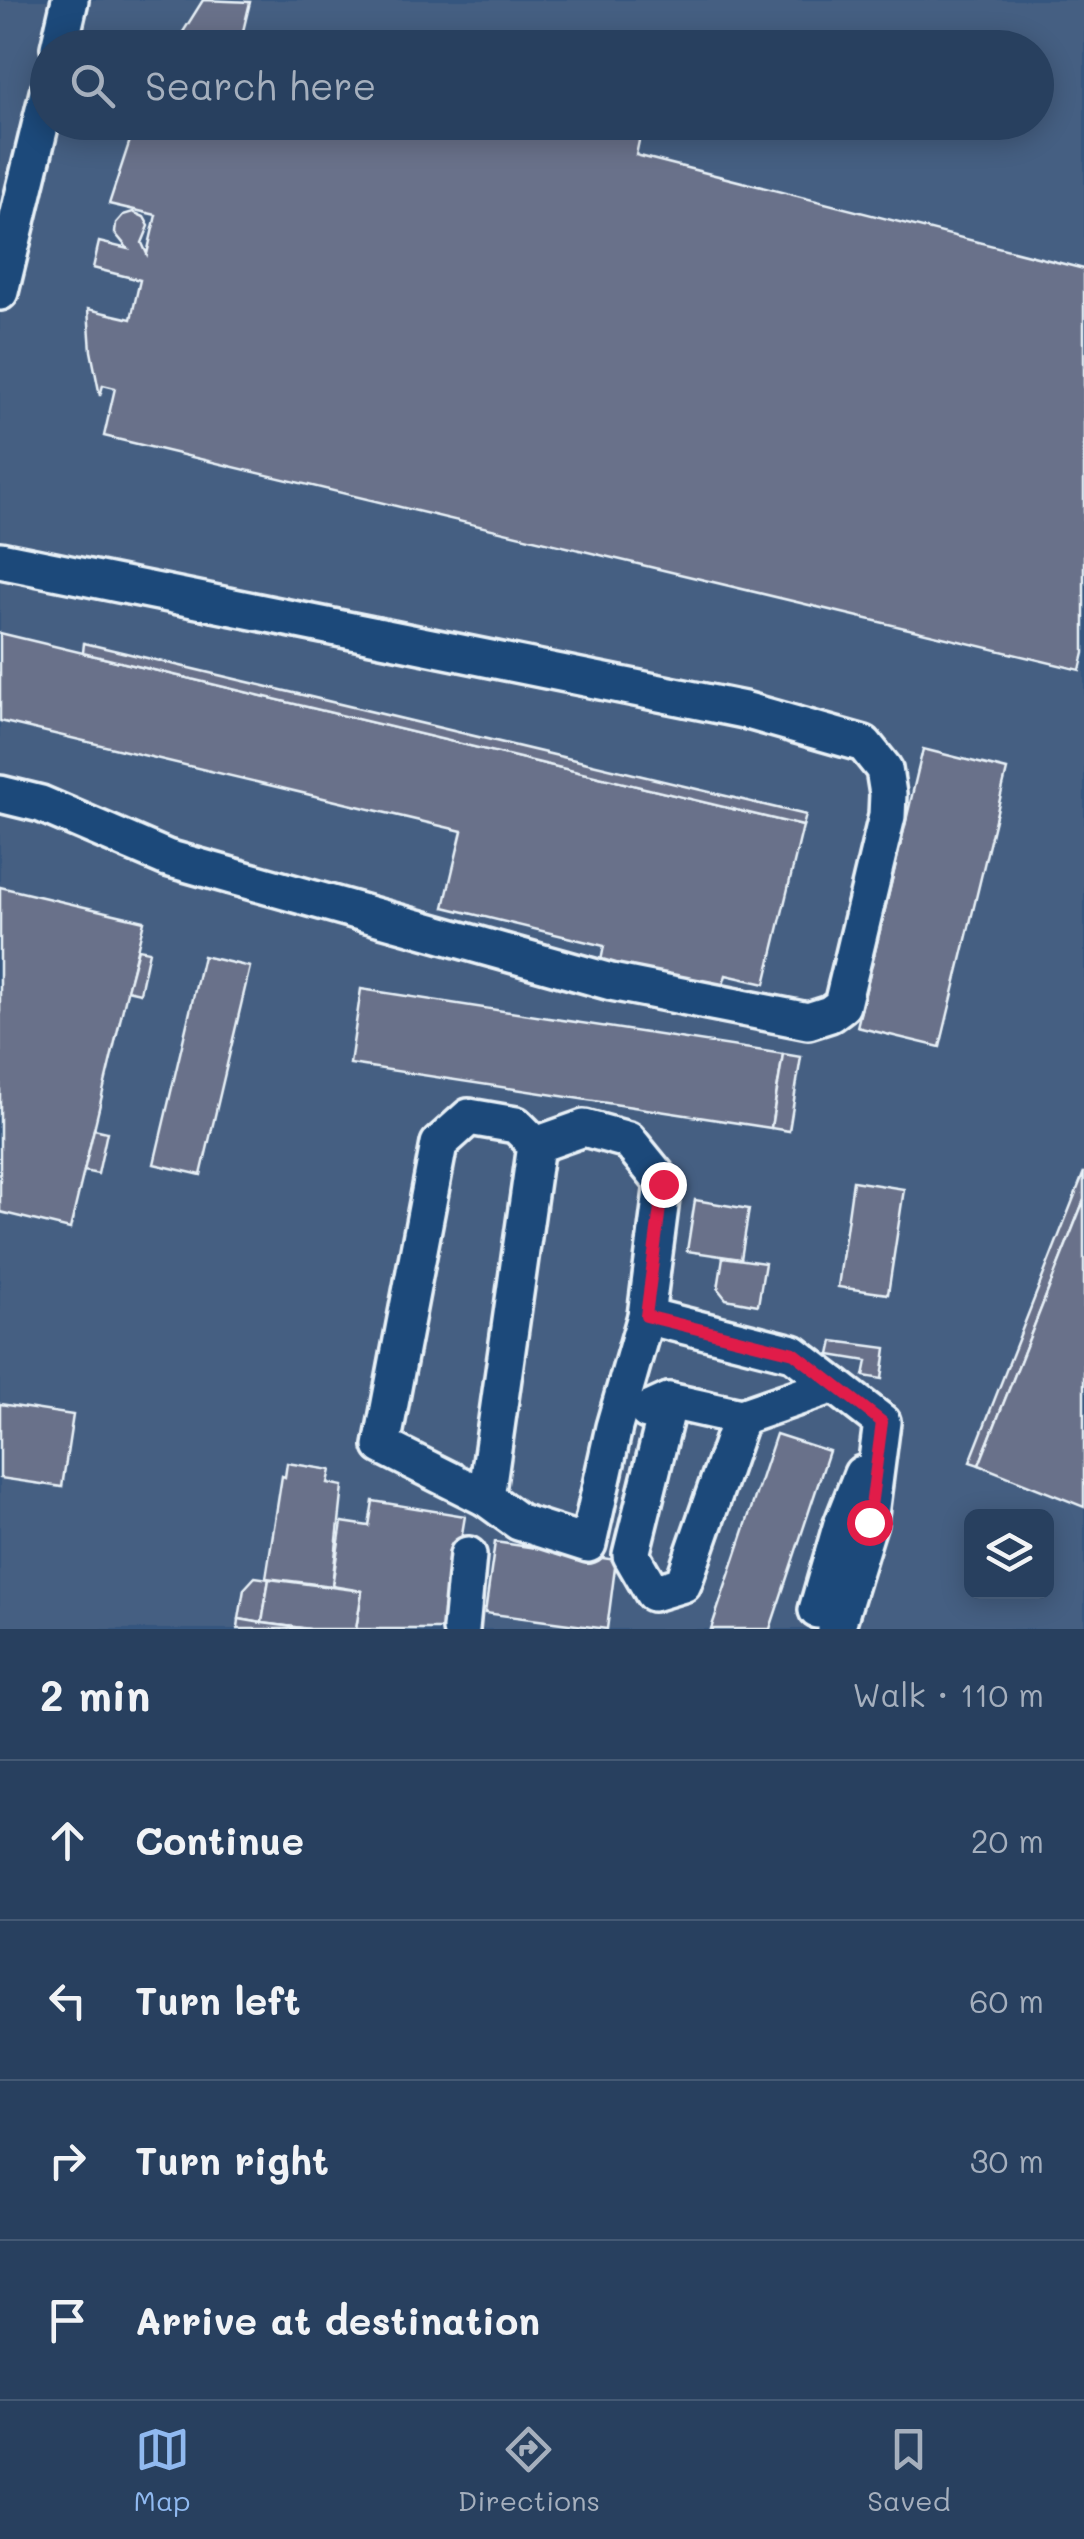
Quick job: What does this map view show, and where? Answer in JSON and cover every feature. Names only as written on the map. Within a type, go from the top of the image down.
[{"type":"street","points":[[63,30],[70,0]]},
{"type":"street","points":[[0,292],[15,162],[30,131]]},
{"type":"street","points":[[0,560],[744,710],[864,744],[884,768],[888,794],[887,816],[842,1006],[808,1020],[574,972],[167,858],[41,804],[0,794]]},
{"type":"street","points":[[536,1145],[516,1125],[469,1117],[439,1144],[382,1446],[486,1498],[520,1522],[631,1555]]},
{"type":"street","points":[[536,1145],[584,1128],[628,1140],[663,1184],[646,1316],[614,1427],[588,1544]]},
{"type":"street","points":[[486,1498],[536,1145]]},
{"type":"street","points":[[646,1316],[794,1353],[882,1422]]},
{"type":"street","points":[[614,1427],[669,1401],[741,1416],[834,1385]]},
{"type":"street","points":[[669,1401],[631,1555],[653,1593],[682,1584],[741,1416]]},
{"type":"street","points":[[836,1629],[869,1522],[882,1422]]},
{"type":"street","points":[[811,1629],[841,1526],[882,1422]]},
{"type":"street","points":[[461,1629],[468,1555]]},
{"type":"shaded area","points":[[0,0],[1084,0],[1084,1629],[0,1629]]},
{"type":"building","points":[[203,0],[250,2],[243,30],[184,30]]},
{"type":"building","points":[[130,140],[639,140],[636,155],[1084,269],[1084,653],[1080,670],[104,436],[115,388],[103,385],[100,396],[88,309],[131,319],[140,280],[93,268],[99,242],[128,249],[115,233],[116,223],[133,212],[144,217],[149,226],[142,243],[147,254],[156,215],[109,204]]},
{"type":"building","points":[[0,633],[803,826],[765,984],[726,975],[720,995],[600,966],[604,946],[444,907],[462,831],[0,721]]},
{"type":"building","points":[[84,643],[806,815],[803,826],[83,653]]},
{"type":"building","points":[[923,749],[1007,770],[940,1047],[857,1027]]},
{"type":"building","points":[[0,887],[144,921],[70,1229],[0,1212]]},
{"type":"building","points":[[138,949],[149,951],[140,993],[127,990]]},
{"type":"building","points":[[203,956],[250,967],[201,1175],[154,1164]]},
{"type":"building","points":[[361,989],[783,1054],[771,1128],[350,1064]]},
{"type":"building","points":[[783,1054],[801,1057],[789,1131],[771,1128]]},
{"type":"building","points":[[94,1129],[107,1132],[98,1174],[84,1171]]},
{"type":"building","points":[[1084,1172],[1084,1200],[979,1465],[970,1462]]},
{"type":"building","points":[[853,1181],[904,1189],[888,1294],[838,1287]]},
{"type":"building","points":[[695,1200],[749,1209],[741,1259],[687,1251]]},
{"type":"building","points":[[1084,1200],[1084,1507],[979,1465]]},
{"type":"building","points":[[723,1257],[765,1263],[758,1305],[726,1299],[718,1289]]},
{"type":"building","points":[[833,1341],[886,1348],[882,1379],[864,1376],[867,1361],[830,1355]]},
{"type":"building","points":[[0,1404],[73,1415],[62,1487],[0,1478]]},
{"type":"building","points":[[776,1434],[829,1451],[770,1629],[711,1629]]},
{"type":"building","points":[[287,1463],[331,1470],[328,1483],[343,1486],[332,1586],[266,1578]]},
{"type":"building","points":[[373,1501],[465,1516],[446,1629],[356,1629],[362,1591],[332,1586],[342,1522],[369,1526]]},
{"type":"building","points":[[495,1542],[616,1560],[607,1629],[485,1613]]},
{"type":"building","points":[[255,1577],[269,1579],[262,1623],[239,1619],[244,1589]]},
{"type":"building","points":[[269,1579],[362,1591],[356,1629],[262,1623]]},
{"type":"building","points":[[239,1619],[262,1623],[310,1629],[238,1629]]},
{"type":"route","points":[[663,1184],[646,1316],[794,1353],[882,1422],[869,1522]]}]
